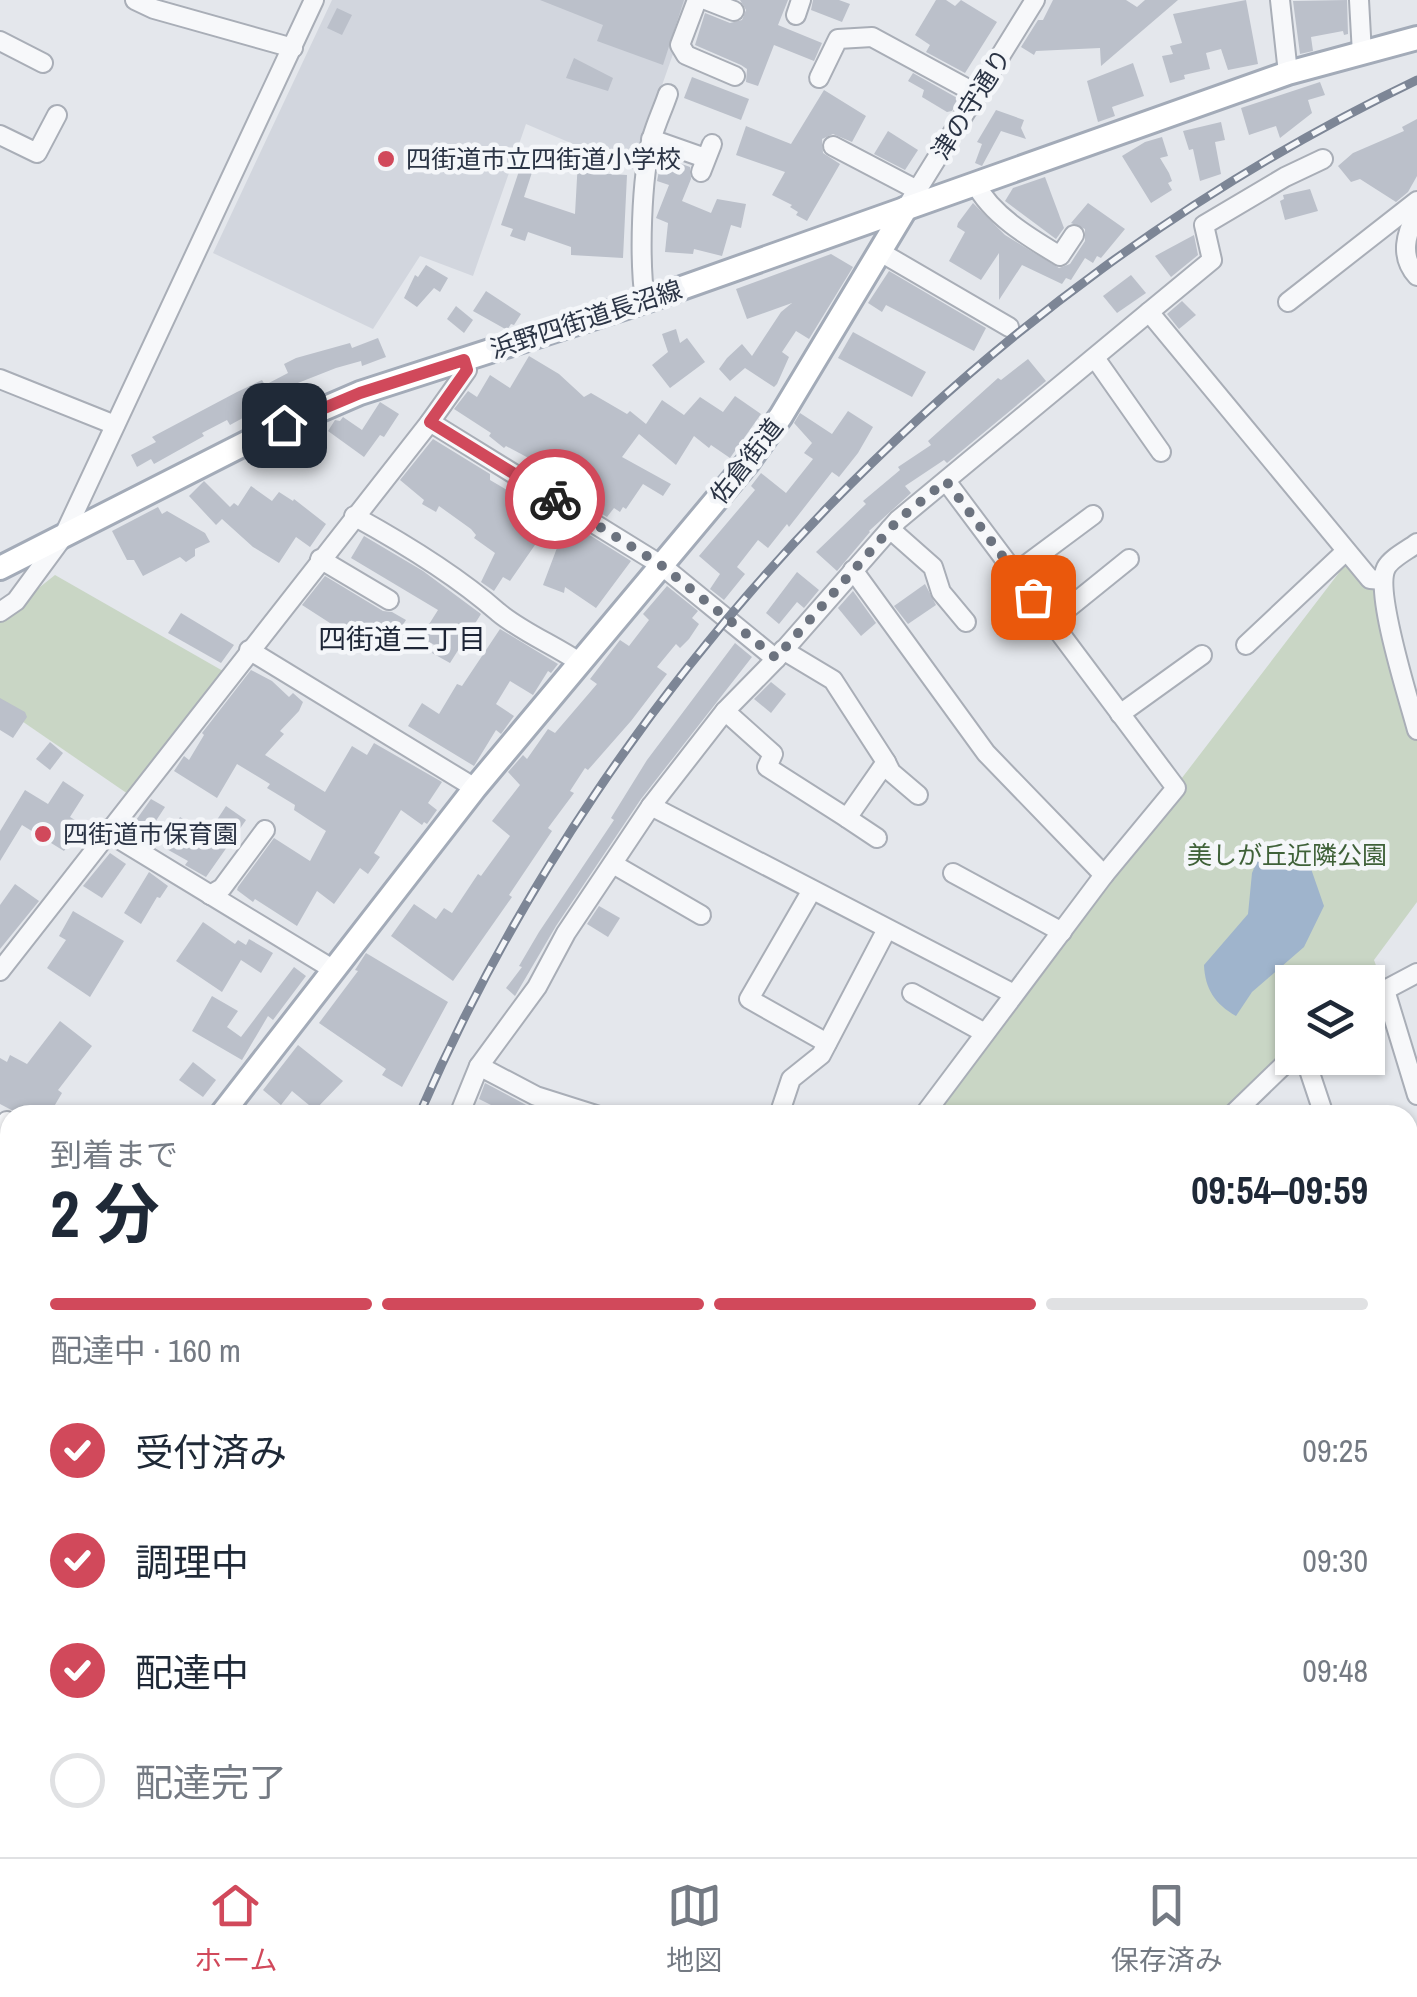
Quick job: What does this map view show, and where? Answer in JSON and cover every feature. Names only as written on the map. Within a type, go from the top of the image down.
[{"type":"main road","points":[[912,199],[975,183],[1288,73],[1417,38]]},
{"type":"main road","name":"佐倉街道","points":[[229,1105],[475,788],[748,462],[781,416],[912,199]]},
{"type":"main road","name":"浜野四街道長沼線","points":[[0,568],[313,412],[360,393],[645,301],[912,199]]},
{"type":"street","points":[[135,0],[190,9],[293,48]]},
{"type":"street","points":[[0,612],[16,601],[62,537],[314,0]]},
{"type":"street","points":[[697,0],[680,45],[686,55],[735,76]]},
{"type":"street","points":[[706,0],[734,11]]},
{"type":"street","name":"津の守通り","points":[[912,199],[1036,0]]},
{"type":"street","points":[[1280,0],[1288,73]]},
{"type":"street","points":[[1358,0],[1362,54]]},
{"type":"street","points":[[819,78],[838,40],[872,37],[977,94]]},
{"type":"street","points":[[0,41],[43,63]]},
{"type":"street","points":[[645,301],[643,246],[652,139],[668,94]]},
{"type":"street","points":[[0,135],[37,152],[57,115]]},
{"type":"street","points":[[652,139],[706,158]]},
{"type":"street","points":[[833,146],[912,199]]},
{"type":"street","points":[[463,1105],[479,1066],[538,987],[566,933],[651,806],[725,711],[890,528],[1212,260],[1204,225],[1285,176],[1323,159]]},
{"type":"street","points":[[975,183],[984,200],[1029,238],[1060,256],[1074,235]]},
{"type":"street","points":[[1288,302],[1417,200]]},
{"type":"street","points":[[1417,212],[1405,248],[1410,268],[1417,276]]},
{"type":"street","points":[[882,252],[1009,327]]},
{"type":"street","points":[[1149,312],[1370,579],[1383,580]]},
{"type":"street","points":[[1095,358],[1161,452]]},
{"type":"street","points":[[0,971],[430,422],[467,370],[464,360]]},
{"type":"street","points":[[0,379],[114,425]]},
{"type":"street","points":[[430,422],[661,565],[779,654],[834,680],[891,772],[918,795]]},
{"type":"street","points":[[931,1105],[1104,875],[1176,788],[946,481]]},
{"type":"street","points":[[1015,573],[1093,515]]},
{"type":"street","points":[[354,516],[433,562],[496,610],[579,662]]},
{"type":"street","points":[[890,528],[934,567],[941,592],[966,622]]},
{"type":"street","points":[[1417,544],[1387,565],[1383,580],[1392,636],[1417,730]]},
{"type":"street","points":[[1246,645],[1346,551]]},
{"type":"street","points":[[320,559],[389,600]]},
{"type":"street","points":[[1051,622],[1129,559]]},
{"type":"street","points":[[853,570],[986,754],[1104,875]]},
{"type":"street","points":[[249,650],[366,735],[475,788]]},
{"type":"street","points":[[1120,714],[1202,655]]},
{"type":"street","points":[[725,711],[773,754],[767,767],[876,838]]},
{"type":"street","points":[[847,818],[886,762]]},
{"type":"street","points":[[651,806],[1014,994]]},
{"type":"street","points":[[210,895],[222,888],[265,830]]},
{"type":"street","points":[[109,833],[334,970]]},
{"type":"street","points":[[613,864],[700,914]]},
{"type":"street","points":[[953,873],[1062,932]]},
{"type":"street","points":[[812,890],[749,999],[827,1043]]},
{"type":"street","points":[[782,1105],[791,1080],[821,1055],[887,929]]},
{"type":"street","points":[[1385,989],[1417,972]]},
{"type":"street","points":[[912,993],[986,1032]]},
{"type":"street","points":[[1385,1016],[1417,1095]]},
{"type":"street","points":[[479,1066],[536,1096],[564,1105]]},
{"type":"street","points":[[1242,1105],[1275,1073]]},
{"type":"street","points":[[1311,1075],[1321,1105]]},
{"type":"shaded area","name":"四街道市立四街道小学校","points":[[332,0],[692,0],[641,145],[639,172],[526,124],[473,276],[420,256],[373,329],[213,253]]},
{"type":"green space","name":"美しが丘近隣公園","points":[[1351,557],[1383,580],[1417,730],[1417,902],[1374,960],[1376,965],[1275,965],[1275,1073],[1242,1105],[932,1105]]},
{"type":"green space","points":[[55,575],[223,671],[128,794],[0,706],[0,619]]},
{"type":"water","points":[[1285,845],[1309,863],[1324,906],[1304,947],[1283,965],[1275,965],[1275,972],[1252,992],[1236,1016],[1212,995],[1204,965],[1248,914],[1252,873],[1258,859]]},
{"type":"building","points":[[540,0],[684,0],[663,65],[597,41],[603,25]]},
{"type":"building","points":[[740,0],[788,0],[778,25],[822,43],[814,61],[774,45],[758,86],[746,82],[747,69],[741,65],[695,45],[705,13],[730,23],[742,20],[746,10]]},
{"type":"building","points":[[813,0],[850,4],[842,22],[811,10]]},
{"type":"building","points":[[936,0],[946,0],[955,6],[961,0],[997,22],[965,73],[926,52],[930,45],[915,35]]},
{"type":"building","points":[[1053,0],[1126,0],[1137,7],[1145,0],[1178,0],[1101,66],[1100,48],[1036,51],[1034,55],[1021,47]]},
{"type":"building","points":[[1246,0],[1258,64],[1228,70],[1221,49],[1206,53],[1210,69],[1170,83],[1162,56],[1173,54],[1170,46],[1182,43],[1173,14]]},
{"type":"building","points":[[1347,0],[1348,34],[1343,31],[1311,37],[1313,51],[1300,54],[1293,1]]},
{"type":"building","points":[[337,8],[352,15],[342,35],[327,28]]},
{"type":"building","points":[[574,58],[613,78],[608,91],[566,78]]},
{"type":"building","points":[[1133,63],[1144,96],[1112,107],[1115,116],[1098,122],[1087,81]]},
{"type":"building","points":[[913,73],[959,99],[952,111],[947,112],[922,97],[924,90],[908,81]]},
{"type":"building","points":[[692,77],[749,99],[741,120],[684,98]]},
{"type":"building","points":[[1320,82],[1325,95],[1308,100],[1312,113],[1280,138],[1276,126],[1249,135],[1241,108]]},
{"type":"building","points":[[824,90],[866,116],[852,142],[833,134],[822,139],[823,153],[840,164],[807,221],[796,215],[792,205],[772,195],[785,172],[736,155],[746,126],[791,144]]},
{"type":"building","points":[[996,110],[1024,120],[1021,128],[1026,139],[1001,131],[982,166],[975,163],[982,144],[977,142]]},
{"type":"building","points":[[1417,119],[1417,176],[1408,192],[1396,202],[1360,179],[1351,182],[1338,166],[1353,153],[1404,131],[1402,127]]},
{"type":"building","points":[[1221,122],[1225,140],[1215,142],[1221,174],[1200,181],[1193,149],[1189,150],[1183,131]]},
{"type":"building","points":[[888,131],[918,150],[905,170],[874,154]]},
{"type":"building","points":[[1162,137],[1168,156],[1160,158],[1172,181],[1168,183],[1172,190],[1151,203],[1122,156]]},
{"type":"building","points":[[524,156],[536,160],[524,197],[575,214],[578,160],[593,161],[592,173],[627,175],[623,258],[571,255],[571,247],[528,232],[525,241],[510,236],[513,229],[501,225]]},
{"type":"building","points":[[662,157],[690,167],[691,179],[682,201],[711,213],[717,199],[746,204],[741,228],[731,225],[722,256],[694,249],[693,254],[665,252],[668,223],[656,218],[669,185],[657,181]]},
{"type":"building","points":[[1045,177],[1064,228],[1056,239],[1005,201],[1013,188]]},
{"type":"building","points":[[1310,189],[1318,211],[1285,220],[1280,201],[1283,195]]},
{"type":"building","points":[[973,203],[1005,235],[1059,268],[1070,264],[1085,241],[1085,229],[1071,223],[1088,203],[1125,229],[1101,258],[1097,256],[1093,263],[1085,258],[1071,280],[1066,278],[1062,284],[1022,265],[999,300],[999,253],[981,280],[949,261],[965,232],[957,227],[958,223]]},
{"type":"building","points":[[1194,235],[1198,255],[1171,277],[1155,256]]},
{"type":"building","points":[[831,254],[853,267],[809,339],[796,331],[782,352],[789,357],[777,384],[774,387],[745,368],[730,381],[719,369],[727,358],[742,344],[752,356],[781,312],[792,303],[747,319],[736,289]]},
{"type":"building","points":[[426,265],[448,278],[440,292],[434,288],[417,307],[404,298],[415,275],[418,277]]},
{"type":"building","points":[[889,271],[986,328],[974,351],[886,305],[882,312],[868,303]]},
{"type":"building","points":[[1131,275],[1146,293],[1117,313],[1103,296]]},
{"type":"building","points":[[486,291],[521,314],[507,330],[473,311]]},
{"type":"building","points":[[1182,301],[1196,315],[1179,329],[1167,314]]},
{"type":"building","points":[[456,306],[473,320],[464,333],[447,319]]},
{"type":"building","points":[[676,329],[680,343],[687,338],[705,362],[670,388],[652,365],[668,352],[662,334]]},
{"type":"building","points":[[853,332],[926,372],[912,397],[838,358]]},
{"type":"building","points":[[378,338],[386,357],[362,366],[361,361],[336,368],[275,392],[277,396],[268,404],[230,425],[227,420],[154,464],[151,459],[137,467],[131,455],[156,442],[152,437],[262,380],[265,385],[288,373],[284,364]]},
{"type":"building","points":[[529,356],[559,374],[584,397],[591,393],[627,414],[630,411],[646,424],[662,400],[684,415],[700,397],[723,412],[735,396],[761,414],[730,458],[694,436],[676,465],[639,434],[622,457],[671,484],[663,496],[643,484],[626,509],[623,507],[620,512],[614,508],[607,517],[591,507],[595,502],[536,462],[504,448],[489,436],[491,433],[454,409],[468,391],[477,397],[490,375],[510,388]]},
{"type":"building","points":[[1028,359],[1046,381],[947,463],[944,460],[905,486],[911,493],[869,531],[837,571],[816,552],[866,504],[863,501],[900,470],[898,467],[931,445],[928,441],[998,378],[1001,380]]},
{"type":"building","points":[[380,402],[399,414],[364,457],[328,431],[335,420],[343,417],[362,430]]},
{"type":"building","points":[[848,411],[873,427],[858,453],[839,477],[832,472],[768,548],[758,540],[737,567],[745,574],[724,600],[710,589],[720,574],[699,556],[755,490],[751,486],[761,473],[786,493],[813,459],[804,453],[812,443],[794,423],[800,413],[832,434]]},
{"type":"building","points":[[433,439],[490,474],[490,480],[555,516],[510,581],[503,577],[494,591],[481,582],[495,553],[439,506],[436,512],[422,504],[424,500],[400,480]]},
{"type":"building","points":[[204,481],[230,507],[234,503],[238,506],[251,486],[272,501],[279,492],[294,499],[326,524],[310,547],[296,537],[279,563],[253,547],[222,519],[216,525],[189,496]]},
{"type":"building","points":[[158,507],[162,514],[167,511],[205,533],[210,542],[195,549],[195,556],[186,562],[180,557],[143,576],[134,560],[127,560],[112,531]]},
{"type":"building","points":[[566,524],[631,561],[596,608],[565,587],[564,593],[543,585]]},
{"type":"building","points":[[364,536],[423,571],[481,614],[450,663],[432,653],[436,646],[421,637],[438,610],[351,558]]},
{"type":"building","points":[[797,572],[819,590],[804,608],[797,602],[779,624],[766,613]]},
{"type":"building","points":[[325,576],[383,611],[406,620],[378,654],[302,605]]},
{"type":"building","points":[[925,584],[936,605],[908,624],[894,606]]},
{"type":"building","points":[[667,586],[698,611],[692,618],[699,624],[689,639],[680,648],[676,644],[657,667],[667,674],[631,721],[588,770],[585,768],[570,791],[574,793],[548,828],[552,831],[509,895],[512,897],[453,981],[391,936],[414,904],[436,919],[444,908],[452,913],[510,836],[492,821],[520,785],[508,772],[523,755],[527,759],[548,729],[555,733],[597,684],[590,679],[620,640],[629,646],[649,620],[643,614]]},
{"type":"building","points":[[853,591],[876,623],[861,636],[838,608]]},
{"type":"building","points":[[181,613],[234,645],[221,663],[168,633]]},
{"type":"building","points":[[500,629],[558,664],[551,673],[548,671],[533,695],[510,681],[496,704],[514,716],[501,734],[496,730],[474,766],[408,726],[422,703],[439,714]]},
{"type":"building","points":[[735,643],[752,657],[641,799],[556,926],[515,996],[506,988],[522,967],[519,966],[539,932],[614,820],[611,818],[647,760]]},
{"type":"building","points":[[251,670],[272,681],[289,697],[293,693],[303,702],[280,731],[284,734],[265,755],[325,792],[352,746],[367,755],[374,743],[442,782],[428,803],[437,810],[427,824],[422,825],[401,810],[374,853],[380,857],[368,874],[360,868],[334,904],[317,891],[297,926],[237,890],[274,838],[310,861],[326,831],[267,788],[270,784],[237,764],[217,798],[174,771],[184,756],[189,760],[202,733]]},
{"type":"building","points":[[771,682],[786,694],[771,713],[754,699]]},
{"type":"building","points":[[0,698],[27,717],[13,738],[0,730]]},
{"type":"building","points":[[50,742],[63,753],[50,770],[36,759]]},
{"type":"building","points":[[63,781],[84,795],[70,817],[93,831],[83,845],[72,838],[64,851],[22,825],[0,861],[0,831],[25,790],[48,804]]},
{"type":"building","points":[[151,799],[165,807],[144,839],[129,830]]},
{"type":"building","points":[[226,806],[246,820],[206,877],[163,847],[180,817],[207,835]]},
{"type":"building","points":[[110,853],[126,864],[102,898],[83,886]]},
{"type":"building","points":[[149,872],[168,886],[141,924],[124,913]]},
{"type":"building","points":[[15,884],[39,901],[0,949],[0,905]]},
{"type":"building","points":[[599,906],[620,918],[608,937],[587,924]]},
{"type":"building","points":[[73,911],[124,941],[90,997],[47,968],[66,940],[59,936]]},
{"type":"building","points":[[203,922],[235,944],[238,940],[246,945],[249,939],[273,953],[261,973],[241,960],[222,992],[176,961]]},
{"type":"building","points":[[366,953],[448,1002],[402,1087],[382,1075],[386,1069],[319,1023],[358,971],[355,970]]},
{"type":"building","points":[[294,967],[306,976],[273,1020],[268,1016],[242,1060],[192,1031],[212,996],[238,1011],[227,1027],[241,1037]]},
{"type":"building","points":[[60,1021],[92,1046],[58,1090],[62,1093],[55,1105],[0,1104],[0,1058],[7,1062],[10,1055],[27,1064]]},
{"type":"building","points":[[298,1045],[343,1081],[320,1105],[309,1105],[292,1091],[281,1105],[263,1090]]},
{"type":"building","points":[[193,1062],[216,1080],[203,1097],[179,1080]]},
{"type":"building","points":[[485,1083],[526,1105],[491,1105],[479,1099]]},
{"type":"railway","points":[[424,1105],[499,951],[595,795],[704,647],[826,509],[960,382],[1103,268],[1256,166],[1417,80]]},
{"type":"way so far","points":[[555,499],[661,565],[776,658],[898,520],[946,481],[1033,597]]},
{"type":"place","name":"四街道市立四街道小学校","points":[[386,159]]},
{"type":"place","name":"四街道市保育園","points":[[43,834]]},
{"type":"district","name":"四街道三丁目","points":[[402,639]]},
{"type":"route","points":[[284,425],[360,393],[464,360],[467,370],[430,422],[555,499]]}]
